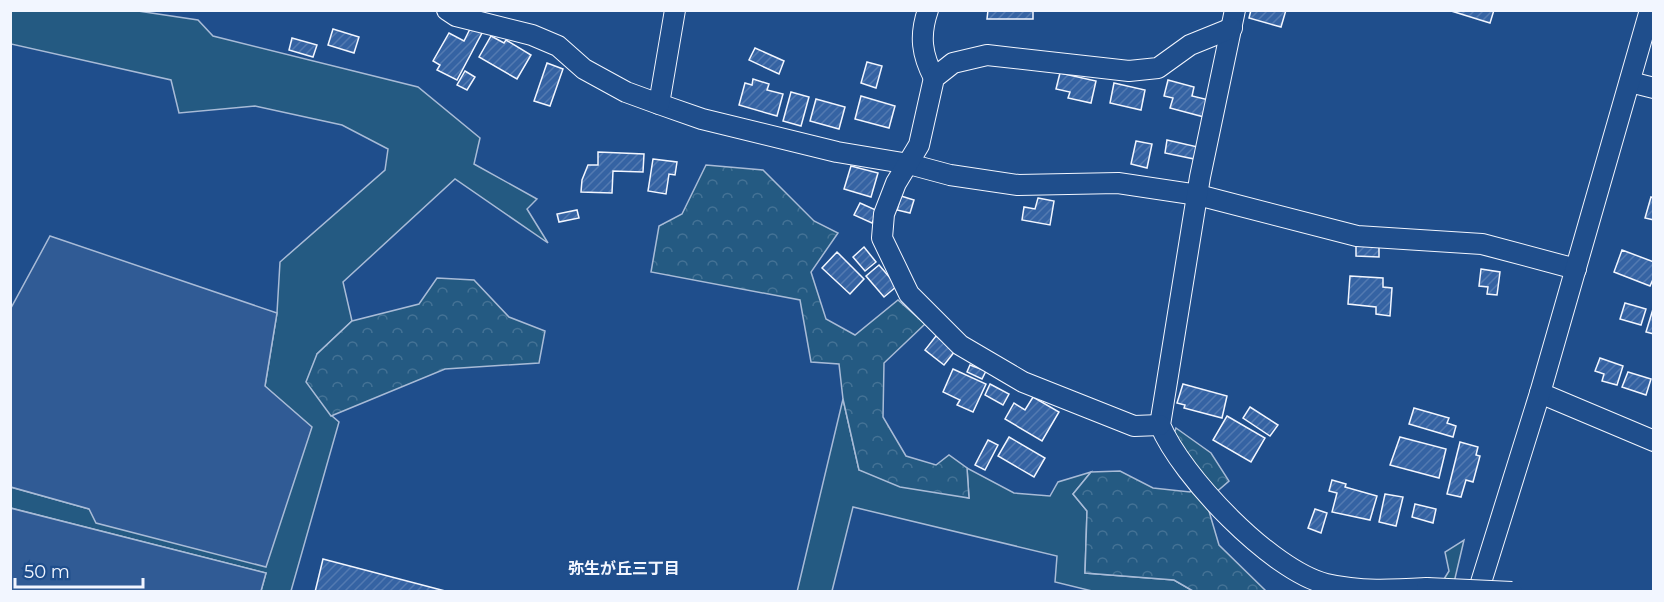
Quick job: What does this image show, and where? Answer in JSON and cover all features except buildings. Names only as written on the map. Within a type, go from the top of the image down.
[{"type":"street","points":[[447,10],[456,16],[532,35],[549,42],[594,74],[626,92],[769,136],[837,152],[909,164],[950,175],[1018,185],[1118,183],[1198,195],[1326,230],[1393,239],[1482,243],[1576,269]]},
{"type":"street","points":[[659,104],[675,10]]},
{"type":"street","points":[[928,10],[922,29],[924,58],[934,78]]},
{"type":"street","points":[[1478,591],[1540,393],[1650,10]]},
{"type":"street","points":[[1160,425],[1134,426],[1023,382],[960,345],[909,294],[882,238],[884,214],[896,183],[919,145],[934,78],[953,63],[987,55],[1129,71],[1158,68],[1233,19]]},
{"type":"street","points":[[1233,19],[1198,195],[1160,425],[1169,446],[1197,482],[1259,544],[1293,571],[1325,584],[1377,591],[1427,588],[1512,591]]},
{"type":"street","points":[[1630,82],[1653,88]]},
{"type":"street","points":[[1540,393],[1653,441]]},
{"type":"green space","points":[[11,11],[138,11],[198,20],[213,36],[418,87],[480,138],[474,164],[537,199],[527,209],[548,243],[455,179],[343,282],[352,321],[317,354],[331,415],[339,422],[291,591],[261,591],[266,573],[11,508],[10,487],[89,509],[265,386],[277,313],[280,262],[385,170],[388,149],[342,125],[255,106],[179,113],[171,80],[11,44]]},
{"type":"green space","points":[[706,165],[763,170],[814,221],[838,233],[811,272],[826,319],[855,335],[898,300],[925,324],[884,363],[883,417],[906,456],[936,465],[949,455],[967,468],[969,498],[900,487],[859,470],[843,399],[839,364],[811,362],[800,300],[651,272],[659,226],[682,214]]},
{"type":"green space","points":[[437,278],[474,280],[509,317],[545,331],[539,363],[445,369],[331,416],[306,382],[317,354],[352,321],[419,304]]},
{"type":"green space","points":[[843,399],[859,470],[969,498],[967,468],[1014,493],[1050,496],[1058,482],[1091,472],[1073,494],[1087,511],[1085,573],[1174,580],[1193,591],[1092,591],[1055,582],[1057,556],[853,507],[832,591],[797,592]]},
{"type":"green space","points":[[1176,428],[1211,453],[1229,481],[1206,501],[1219,545],[1266,591],[1193,591],[1174,580],[1085,573],[1087,511],[1073,494],[1091,472],[1120,471],[1153,488],[1190,492],[1197,476],[1171,442]]},
{"type":"green space","points":[[1464,540],[1452,591],[1436,592],[1449,571],[1445,552]]},
{"type":"shaded area","points":[[50,236],[277,313],[265,386],[312,427],[266,567],[96,523],[89,509],[11,487],[11,308]]},
{"type":"shaded area","points":[[10,508],[266,573],[261,591],[11,591]]},
{"type":"district","name":"弥生が丘三丁目","points":[[624,568]]}]
